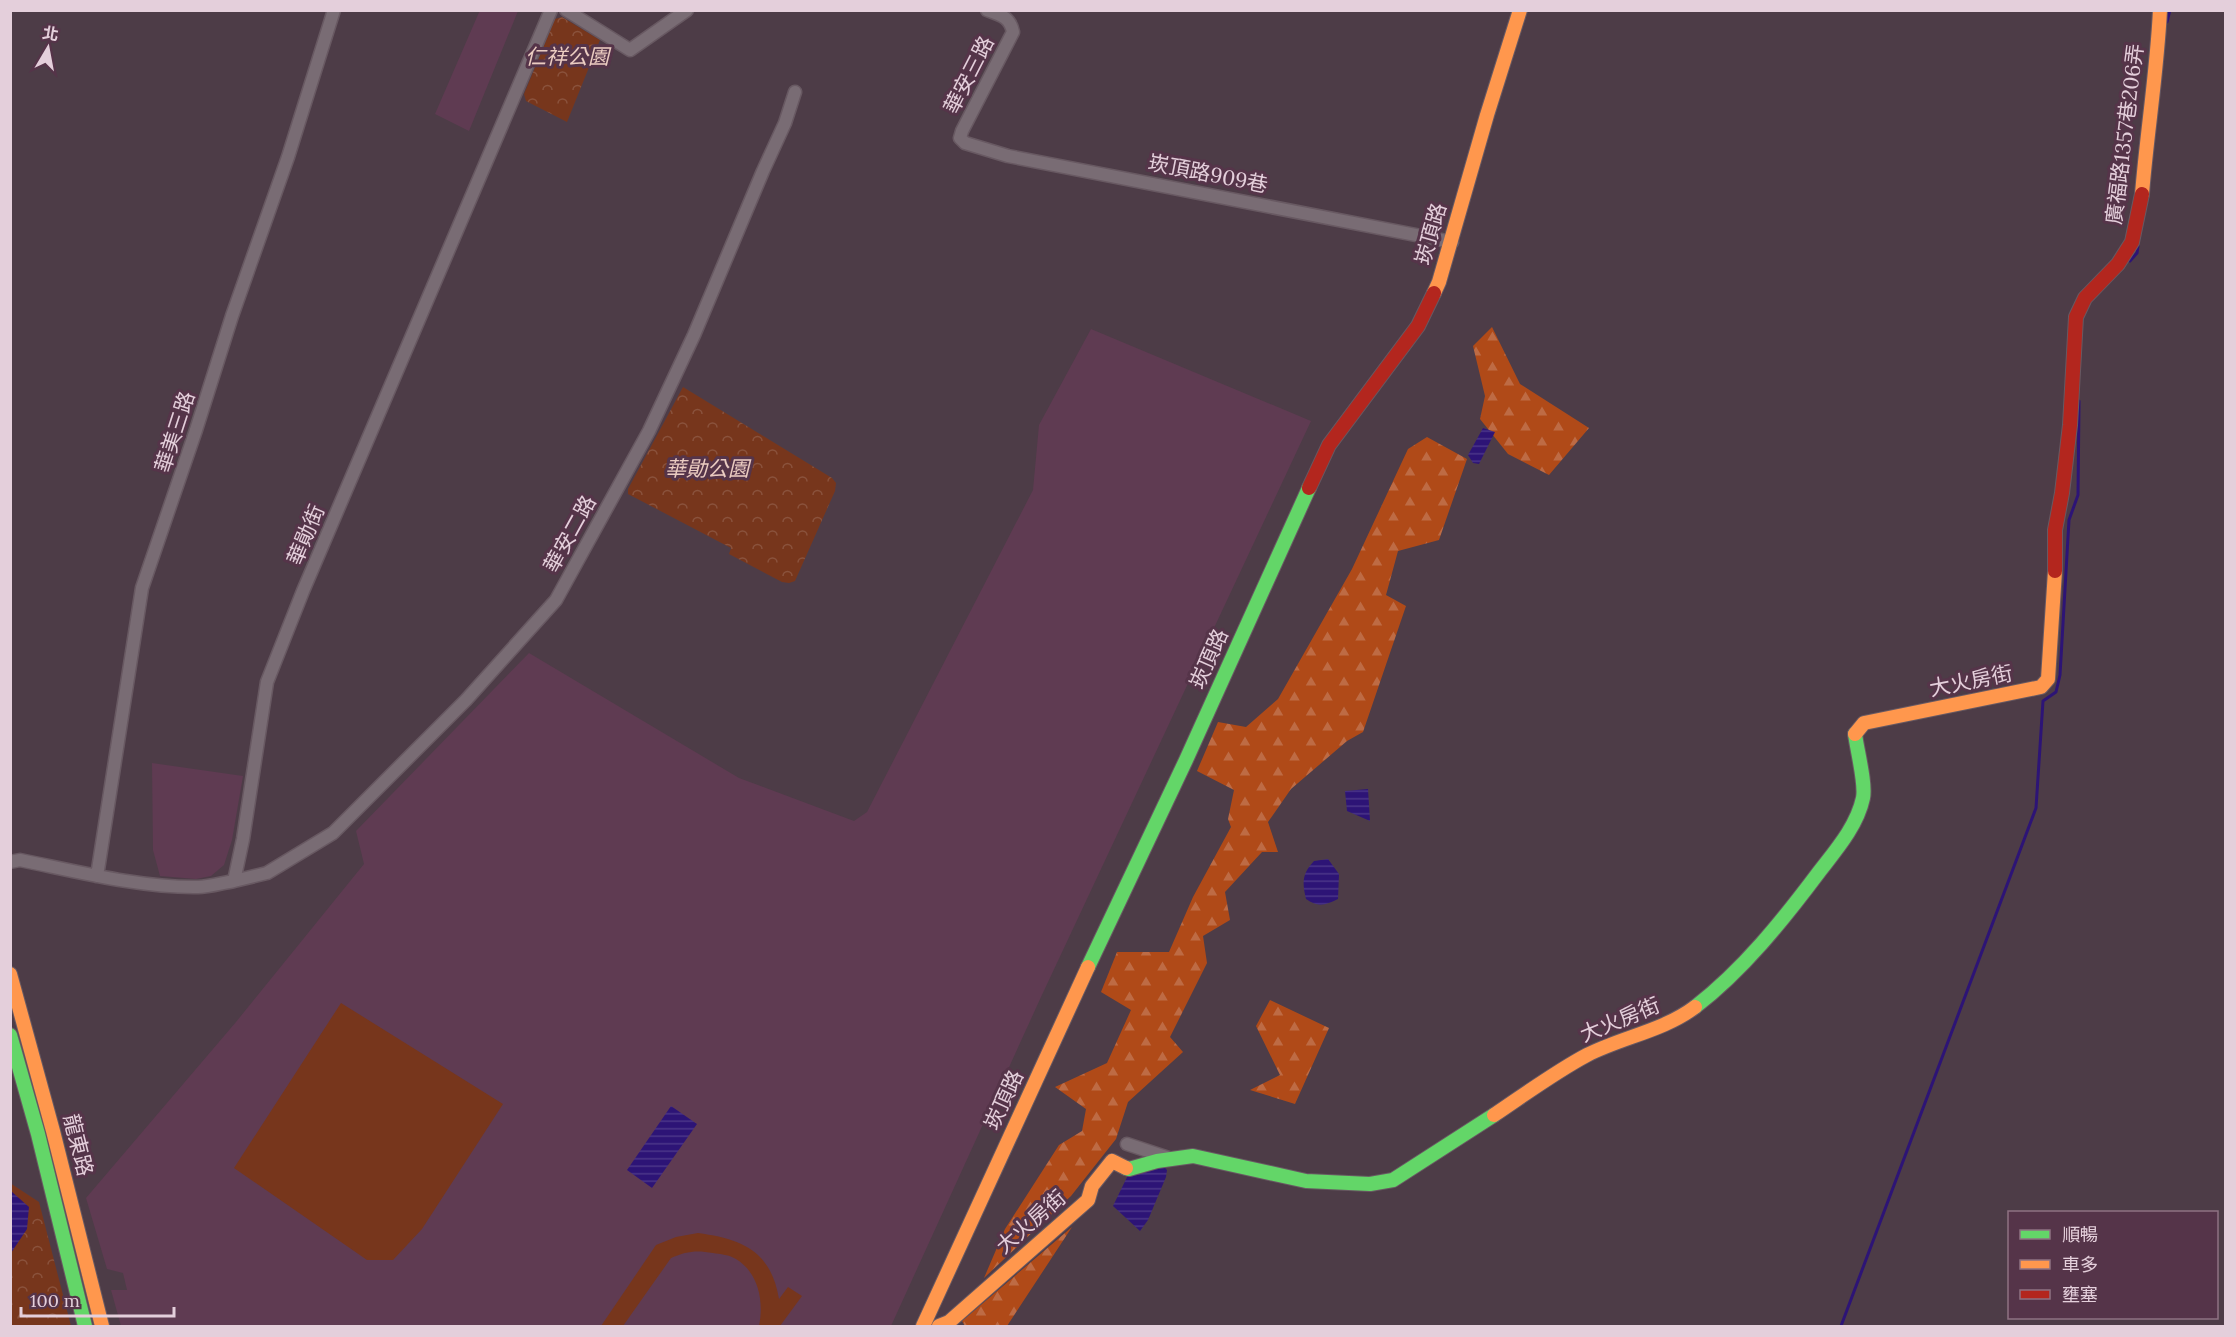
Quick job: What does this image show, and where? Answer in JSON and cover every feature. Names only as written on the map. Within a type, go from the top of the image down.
[{"type":"street","name":"華美三路","points":[[97,876],[142,588],[232,316],[288,157],[334,10]]},
{"type":"street","name":"華勛街","points":[[234,881],[243,839],[267,682],[303,591],[551,10]]},
{"type":"street","points":[[566,10],[630,50],[687,10]]},
{"type":"street","name":"華安三路","points":[[960,138],[1013,32],[1011,22],[1004,16],[987,10]]},
{"type":"street","name":"崁頂路","points":[[923,1326],[1186,760],[1329,445],[1418,326],[1439,282],[1520,10]]},
{"type":"street","name":"廣福路1357巷206弄","points":[[2062,494],[2070,425],[2076,316],[2085,298],[2118,264],[2132,242],[2141,201],[2148,125],[2158,55],[2160,10]]},
{"type":"street","name":"華安二路","points":[[234,881],[267,873],[333,833],[466,700],[556,600],[649,431],[694,336],[785,123],[795,92]]},
{"type":"street","name":"崁頂路909巷","points":[[960,138],[965,143],[1008,156],[1452,242]]},
{"type":"street","name":"大火房街","points":[[939,1326],[949,1322],[1088,1200],[1092,1186],[1112,1161],[1129,1169],[1193,1156],[1306,1181],[1370,1184],[1393,1180],[1585,1056],[1621,1039],[1661,1028],[1683,1016],[1718,989],[1788,913],[1838,847],[1858,816],[1864,795],[1855,733],[1864,723],[2028,691],[2041,687],[2048,679],[2055,575],[2055,530],[2062,494]]},
{"type":"street","points":[[10,862],[20,861],[97,876],[162,885],[199,888],[234,881]]},
{"type":"street","name":"龍東路","points":[[10,974],[53,1131],[102,1326]]},
{"type":"street","name":"龍東路","points":[[10,1035],[39,1134],[85,1326]]},
{"type":"street","points":[[1127,1144],[1172,1159]]},
{"type":"shaded area","points":[[480,10],[518,11],[469,131],[435,114]]},
{"type":"shaded area","points":[[1091,329],[1311,421],[1041,997],[891,1326],[121,1326],[111,1290],[127,1290],[123,1273],[107,1269],[86,1198],[236,1022],[364,864],[356,831],[529,653],[739,778],[854,821],[867,812],[1033,490],[1039,425]]},
{"type":"shaded area","points":[[1483,428],[1495,432],[1479,464],[1473,463],[1468,455]]},
{"type":"shaded area","points":[[152,763],[243,776],[232,840],[224,865],[211,876],[196,879],[160,876],[153,850]]},
{"type":"shaded area","points":[[1368,789],[1370,821],[1347,811],[1345,791]]},
{"type":"shaded area","points":[[1328,859],[1339,874],[1338,899],[1326,904],[1314,904],[1306,899],[1305,874],[1314,861]]},
{"type":"shaded area","points":[[671,1106],[697,1124],[652,1188],[627,1170]]},
{"type":"shaded area","points":[[1164,1167],[1167,1170],[1166,1177],[1148,1220],[1140,1231],[1113,1206],[1129,1173]]},
{"type":"shaded area","points":[[11,1191],[29,1207],[27,1229],[11,1253]]},
{"type":"green space","name":"仁祥公園","points":[[562,17],[600,40],[567,122],[526,101],[524,94],[555,19]]},
{"type":"green space","points":[[1492,327],[1520,384],[1589,428],[1549,475],[1508,454],[1480,419],[1485,396],[1473,346]]},
{"type":"green space","name":"華勛公園","points":[[683,387],[832,478],[836,483],[835,491],[795,581],[782,582],[729,554],[731,548],[628,494],[628,489]]},
{"type":"green space","points":[[1427,437],[1467,459],[1439,540],[1398,551],[1386,595],[1406,606],[1363,732],[1347,741],[1291,789],[1268,822],[1278,852],[1262,852],[1225,892],[1230,920],[1203,936],[1207,963],[1170,1037],[1183,1052],[1128,1102],[1116,1139],[1071,1196],[984,1278],[1005,1229],[1059,1145],[1082,1131],[1086,1109],[1055,1087],[1107,1063],[1131,1010],[1101,992],[1117,952],[1169,952],[1193,897],[1231,827],[1228,819],[1234,790],[1197,771],[1218,722],[1246,727],[1278,699],[1352,569],[1408,449]]},
{"type":"green space","points":[[1270,1000],[1329,1028],[1295,1104],[1250,1090],[1280,1075],[1256,1026]]},
{"type":"green space","points":[[341,1003],[503,1104],[422,1229],[393,1260],[367,1260],[234,1168]]},
{"type":"green space","points":[[10,1183],[39,1202],[71,1326],[11,1326]]},
{"type":"green space","points":[[1072,1227],[1007,1326],[965,1326],[962,1321]]},
{"type":"green space","points":[[698,1233],[728,1239],[752,1250],[769,1269],[779,1299],[788,1287],[802,1296],[780,1326],[759,1326],[761,1307],[758,1289],[755,1280],[744,1265],[728,1256],[697,1251],[671,1258],[623,1326],[601,1326],[656,1245],[676,1237]]},
{"type":"waterway","points":[[2167,22],[2170,10]]},
{"type":"waterway","points":[[2130,261],[2137,253],[2138,246]]},
{"type":"waterway","points":[[1841,1326],[2036,808],[2043,701],[2056,692],[2060,675],[2069,520],[2078,495],[2079,401]]},
{"type":"traffic: fast","points":[[1088,967],[1186,760],[1309,488]]},
{"type":"traffic: fast","points":[[1695,1007],[1713,993],[1762,944],[1851,828],[1864,792],[1855,734]]},
{"type":"traffic: fast","points":[[10,1035],[38,1134],[85,1326]]},
{"type":"traffic: fast","points":[[1126,1168],[1193,1156],[1306,1181],[1370,1184],[1393,1180],[1494,1115]]},
{"type":"traffic: slow","points":[[1434,293],[1520,10]]},
{"type":"traffic: slow","points":[[2142,194],[2160,10]]},
{"type":"traffic: slow","points":[[1855,734],[1864,723],[2041,687],[2048,679],[2055,571]]},
{"type":"traffic: slow","points":[[923,1326],[1088,967]]},
{"type":"traffic: slow","points":[[10,974],[53,1131],[102,1326]]},
{"type":"traffic: slow","points":[[1494,1115],[1551,1076],[1587,1055],[1670,1022],[1695,1007]]},
{"type":"traffic: slow","points":[[939,1326],[949,1322],[1088,1200],[1092,1186],[1112,1161],[1126,1168]]},
{"type":"traffic: jam","points":[[2055,571],[2055,530],[2070,425],[2076,317],[2085,298],[2118,264],[2132,242],[2142,194]]},
{"type":"traffic: jam","points":[[1309,488],[1329,445],[1418,326],[1434,293]]}]
